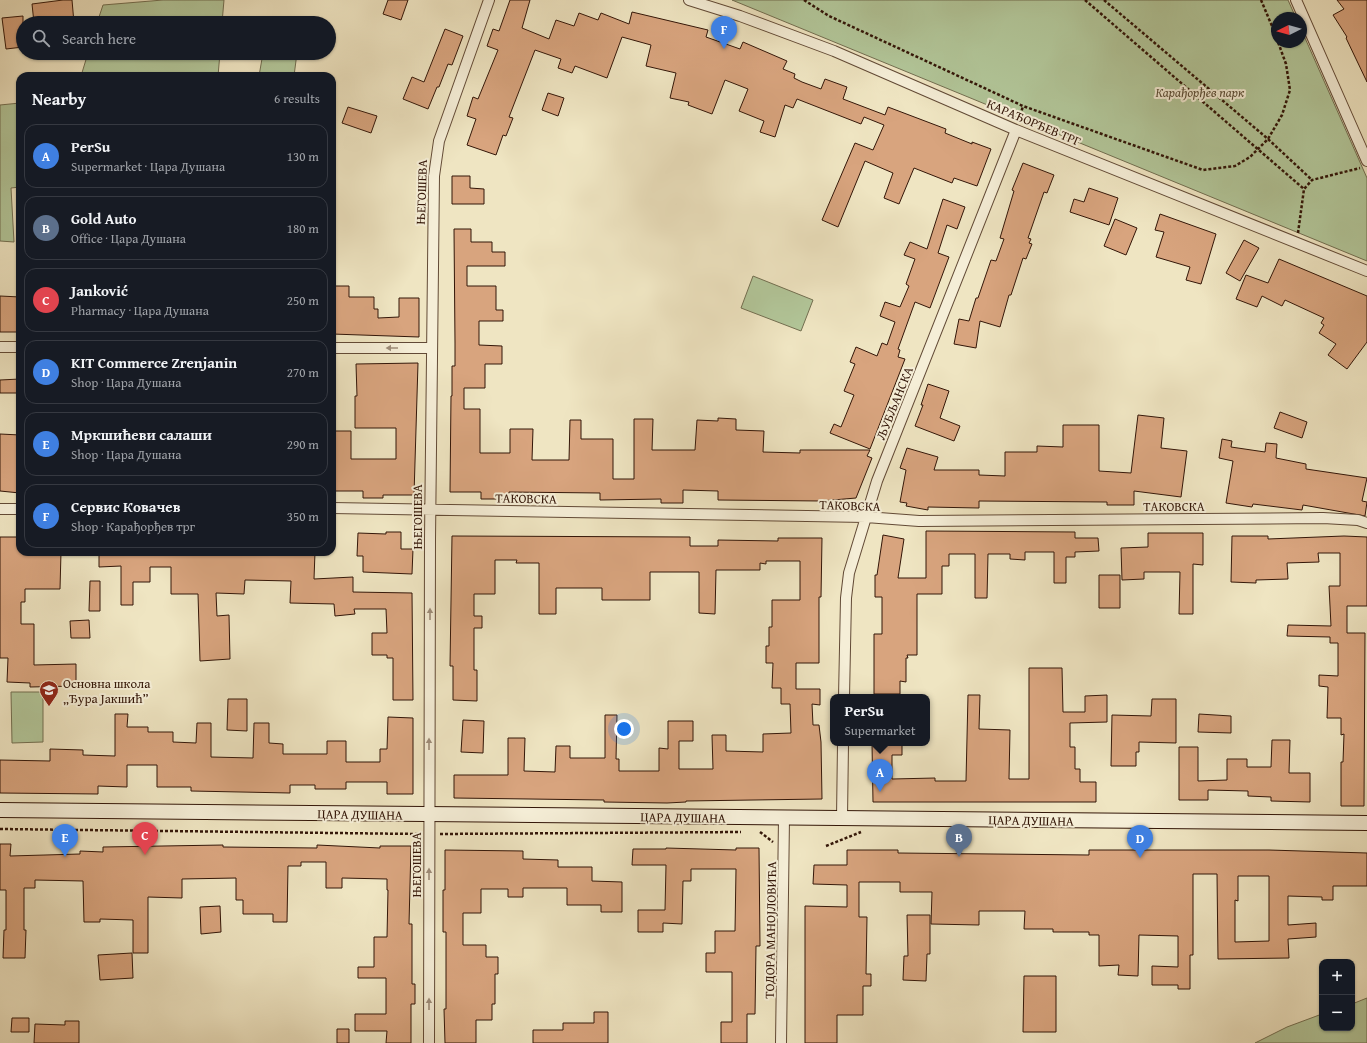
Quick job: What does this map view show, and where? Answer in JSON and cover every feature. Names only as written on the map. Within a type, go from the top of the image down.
[{"type":"street","name":"ЊЕГОШЕВА","points":[[430,1043],[430,509],[431,348],[435,157],[439,141],[489,0]]},
{"type":"street","name":"КАРАЂОРЂЕВ ТРГ","points":[[689,0],[740,16],[834,51],[1016,130],[1367,271]]},
{"type":"street","points":[[1296,0],[1367,161]]},
{"type":"street","name":"ЉУБЉАНСКА","points":[[844,694],[846,598],[849,573],[866,517],[878,481],[1016,130]]},
{"type":"street","points":[[0,347],[16,347]]},
{"type":"street","points":[[336,348],[431,348]]},
{"type":"street","name":"ТАКОВСКА","points":[[336,508],[866,517],[919,521],[1323,518],[1358,520],[1367,523]]},
{"type":"street","points":[[0,509],[16,509]]},
{"type":"street","points":[[842,818],[843,746]]},
{"type":"street","name":"ЦАРА ДУШАНА","points":[[0,810],[1367,823]]},
{"type":"street","name":"ТОДОРА МАНОЈЛОВИЋА","points":[[781,1043],[784,818]]},
{"type":"path","points":[[804,0],[829,16],[1023,106],[1203,170],[1235,166],[1259,149],[1268,139],[1282,115],[1290,90],[1286,64],[1280,48]]},
{"type":"path","points":[[1085,0],[1304,189]]},
{"type":"path","points":[[1104,0],[1268,139],[1312,180]]},
{"type":"path","points":[[1261,0],[1271,24]]},
{"type":"path","points":[[1297,243],[1304,189],[1312,180],[1367,166]]},
{"type":"path","points":[[0,829],[429,834],[748,832]]},
{"type":"path","points":[[755,832],[760,832],[778,846]]},
{"type":"green space","points":[[163,0],[224,0],[223,16],[99,16],[103,5]]},
{"type":"green space","name":"Карађорђев парк","points":[[732,0],[1288,0],[1293,12],[1271,12],[1271,48],[1307,48],[1307,43],[1367,178],[1367,261]]},
{"type":"green space","points":[[86,60],[219,60],[218,72],[82,72]]},
{"type":"green space","points":[[262,60],[296,60],[295,72],[260,72]]},
{"type":"green space","points":[[16,103],[16,187],[11,188],[14,242],[0,241],[0,105]]},
{"type":"green space","points":[[753,276],[813,300],[801,331],[741,308]]},
{"type":"green space","points":[[11,692],[43,692],[43,742],[12,743]]},
{"type":"green space","points":[[1367,998],[1367,1043],[1255,1043],[1287,1027],[1319,1015],[1319,1031],[1355,1031],[1355,1003]]},
{"type":"building","points":[[72,0],[73,16],[33,16],[32,4]]},
{"type":"building","points":[[388,0],[408,0],[401,20],[383,14]]},
{"type":"building","points":[[510,0],[530,0],[522,28],[549,39],[556,20],[574,26],[579,13],[598,20],[601,13],[629,24],[632,12],[708,30],[706,37],[740,49],[743,42],[787,61],[783,69],[795,74],[794,78],[802,82],[821,89],[825,79],[847,87],[843,99],[885,115],[888,107],[946,129],[945,133],[972,144],[972,142],[991,149],[977,186],[954,178],[952,183],[914,168],[899,204],[884,198],[893,173],[865,161],[838,227],[822,220],[855,143],[873,150],[884,125],[864,117],[861,124],[797,99],[793,108],[785,105],[775,137],[760,132],[764,121],[739,111],[748,89],[725,80],[712,114],[688,105],[689,102],[670,98],[676,73],[646,66],[651,45],[622,37],[607,78],[575,66],[572,73],[558,68],[561,59],[535,50],[509,117],[513,118],[506,136],[503,135],[496,155],[467,145],[476,119],[467,116],[473,97],[478,99],[498,50],[487,46],[493,29],[499,31]]},
{"type":"building","points":[[1337,0],[1367,0],[1367,82],[1346,38],[1347,37],[1333,15],[1344,9]]},
{"type":"building","points":[[16,17],[16,48],[6,49],[2,18]]},
{"type":"building","points":[[445,29],[463,36],[452,65],[448,64],[428,109],[403,99],[412,77],[424,82]]},
{"type":"building","points":[[548,93],[564,98],[558,116],[542,110]]},
{"type":"building","points":[[348,107],[377,116],[371,133],[342,123]]},
{"type":"building","points":[[1023,163],[1054,175],[1047,193],[1044,192],[1028,238],[1031,239],[1029,243],[1032,244],[1026,259],[1023,258],[1011,295],[1009,295],[1000,327],[980,321],[976,348],[954,344],[959,319],[969,321],[976,298],[978,298],[991,260],[996,261],[1004,239],[1000,238],[1014,191],[1012,190]]},
{"type":"building","points":[[452,176],[470,176],[470,188],[484,189],[484,204],[452,204]]},
{"type":"building","points":[[1089,188],[1118,198],[1109,225],[1070,212],[1074,199],[1084,202]]},
{"type":"building","points":[[943,199],[965,207],[957,229],[947,225],[938,253],[949,257],[930,308],[915,302],[898,349],[900,350],[898,357],[905,359],[870,449],[830,433],[834,424],[841,427],[854,395],[844,391],[855,364],[850,362],[856,347],[877,356],[882,343],[887,345],[895,322],[880,316],[885,302],[900,307],[909,286],[906,284],[915,259],[904,255],[910,242],[927,249]]},
{"type":"building","points":[[1160,214],[1216,234],[1201,284],[1186,280],[1190,267],[1156,257],[1164,232],[1155,230]]},
{"type":"building","points":[[1115,219],[1137,228],[1126,255],[1104,246]]},
{"type":"building","points":[[454,229],[471,229],[471,242],[492,242],[492,252],[505,252],[505,266],[467,266],[467,286],[496,286],[496,310],[503,310],[503,321],[479,321],[479,345],[502,346],[502,364],[485,364],[485,388],[464,388],[464,409],[480,409],[480,453],[510,453],[510,429],[533,429],[532,460],[569,460],[570,420],[581,420],[581,439],[613,439],[613,479],[634,479],[634,419],[653,419],[652,450],[695,450],[697,420],[718,421],[718,418],[736,419],[736,430],[764,431],[763,452],[800,453],[800,450],[870,450],[867,456],[872,458],[856,498],[821,501],[718,500],[718,491],[683,490],[683,503],[661,503],[661,499],[600,500],[600,493],[509,492],[508,499],[481,499],[481,492],[450,492],[452,366],[455,366]]},
{"type":"building","points":[[1244,240],[1259,248],[1240,281],[1226,273]]},
{"type":"building","points":[[1279,259],[1367,296],[1367,342],[1347,369],[1328,355],[1336,344],[1319,333],[1324,325],[1321,323],[1324,318],[1285,300],[1282,306],[1262,296],[1257,307],[1236,299],[1246,275],[1268,283]]},
{"type":"building","points":[[336,286],[349,286],[349,297],[374,297],[374,309],[378,309],[378,318],[399,317],[399,298],[419,298],[419,337],[336,334]]},
{"type":"building","points":[[0,296],[16,297],[16,332],[0,332]]},
{"type":"building","points":[[418,363],[414,495],[383,495],[383,498],[363,498],[363,491],[336,491],[336,431],[351,431],[351,459],[396,459],[396,428],[355,428],[355,396],[357,396],[356,364]]},
{"type":"building","points":[[16,379],[16,393],[0,393],[0,380]]},
{"type":"building","points":[[928,384],[949,391],[940,418],[960,426],[954,441],[915,426],[923,405],[921,405]]},
{"type":"building","points":[[1280,412],[1307,422],[1302,438],[1274,428]]},
{"type":"building","points":[[1138,415],[1164,418],[1161,448],[1187,451],[1181,497],[1134,491],[1134,505],[1107,505],[1107,502],[979,501],[979,508],[928,507],[928,510],[906,506],[907,503],[900,502],[906,470],[900,468],[907,448],[938,457],[934,470],[979,470],[979,475],[1005,476],[1005,452],[1037,452],[1037,446],[1063,447],[1063,425],[1099,425],[1099,471],[1131,473]]},
{"type":"building","points":[[0,434],[16,435],[16,493],[0,491]]},
{"type":"building","points":[[1222,439],[1232,441],[1231,447],[1265,452],[1266,443],[1277,444],[1276,458],[1306,464],[1306,469],[1367,478],[1362,501],[1367,502],[1365,516],[1303,505],[1302,510],[1253,504],[1252,507],[1226,503],[1233,461],[1219,458]]},
{"type":"building","points":[[926,531],[1075,532],[1075,538],[1098,538],[1099,551],[1075,552],[1075,557],[1066,557],[1066,583],[1054,583],[1054,552],[1025,552],[1025,560],[1010,559],[1010,554],[988,554],[987,598],[975,598],[975,554],[949,554],[949,566],[942,566],[942,594],[917,594],[917,655],[907,655],[906,682],[900,681],[900,694],[874,694],[874,634],[882,634],[882,597],[875,597],[875,575],[877,575],[883,535],[904,539],[898,578],[926,578]]},
{"type":"building","points":[[386,532],[401,532],[401,549],[413,549],[412,574],[363,572],[363,556],[357,556],[358,533],[386,534]]},
{"type":"building","points":[[1148,533],[1203,533],[1203,565],[1193,564],[1193,614],[1179,614],[1180,572],[1144,572],[1144,579],[1122,580],[1121,548],[1148,547]]},
{"type":"building","points":[[452,536],[690,537],[690,546],[718,546],[718,540],[778,541],[778,538],[822,538],[821,597],[819,597],[819,663],[796,663],[796,689],[820,689],[820,705],[812,704],[813,725],[819,725],[821,742],[822,799],[686,801],[667,803],[604,802],[604,800],[454,798],[454,775],[508,775],[508,738],[525,738],[524,771],[555,772],[556,746],[570,746],[570,758],[605,758],[605,715],[617,715],[616,759],[619,759],[619,771],[659,771],[659,748],[668,749],[668,721],[693,721],[693,741],[679,741],[679,769],[713,769],[712,735],[726,735],[726,751],[763,752],[763,734],[791,733],[790,704],[781,704],[781,688],[772,688],[773,663],[766,663],[766,646],[769,646],[769,627],[772,627],[772,600],[800,600],[800,561],[766,561],[766,564],[760,563],[760,570],[716,570],[715,614],[699,613],[699,572],[650,572],[650,600],[602,600],[602,588],[556,588],[556,614],[539,614],[539,563],[516,563],[517,560],[495,560],[495,594],[474,594],[474,616],[482,616],[482,628],[474,628],[474,670],[477,670],[477,701],[453,700],[453,666],[450,666]]},
{"type":"building","points":[[1232,536],[1268,536],[1268,539],[1344,536],[1367,537],[1367,606],[1347,606],[1347,633],[1365,633],[1364,806],[1341,806],[1341,762],[1343,762],[1344,734],[1341,735],[1341,718],[1327,718],[1328,687],[1319,686],[1319,675],[1338,676],[1338,643],[1330,643],[1330,637],[1287,636],[1288,625],[1331,626],[1329,586],[1340,586],[1340,553],[1318,553],[1319,562],[1287,563],[1288,579],[1256,580],[1256,583],[1231,582]]},
{"type":"building","points":[[0,537],[16,537],[16,556],[61,556],[60,589],[25,589],[25,602],[21,602],[21,624],[34,624],[34,665],[76,664],[76,686],[30,687],[30,683],[7,682],[8,658],[0,658]]},
{"type":"building","points":[[99,556],[315,556],[314,579],[353,577],[353,592],[412,593],[413,700],[393,700],[393,658],[387,658],[387,655],[372,655],[372,633],[387,633],[386,609],[354,609],[355,614],[335,616],[334,604],[290,603],[291,581],[245,580],[244,594],[216,593],[217,616],[229,615],[230,659],[200,661],[198,594],[171,594],[171,567],[150,567],[150,582],[133,582],[133,605],[121,605],[121,566],[99,567]]},
{"type":"building","points":[[1099,575],[1120,575],[1120,608],[1099,608]]},
{"type":"building","points":[[90,581],[100,581],[100,611],[89,611]]},
{"type":"building","points":[[89,620],[90,638],[71,638],[70,621]]},
{"type":"building","points":[[1029,668],[1062,668],[1063,712],[1085,712],[1085,696],[1107,695],[1107,722],[1070,723],[1070,747],[1075,747],[1075,769],[1080,769],[1080,782],[1096,782],[1096,802],[873,802],[872,746],[902,746],[902,755],[892,755],[892,779],[935,778],[935,781],[966,781],[968,695],[980,695],[979,729],[1010,730],[1009,779],[1029,779]]},
{"type":"building","points":[[228,699],[247,699],[247,731],[227,730]]},
{"type":"building","points":[[1152,699],[1176,699],[1176,743],[1139,742],[1139,752],[1136,752],[1136,766],[1111,766],[1112,715],[1151,716]]},
{"type":"building","points":[[115,714],[128,714],[127,727],[148,727],[148,732],[173,732],[173,742],[196,743],[197,723],[211,723],[211,757],[253,758],[254,723],[269,723],[269,743],[283,744],[283,754],[327,754],[327,741],[346,741],[346,762],[380,762],[380,749],[387,749],[388,717],[413,718],[413,794],[387,794],[387,782],[346,782],[346,789],[315,789],[315,785],[290,785],[290,793],[191,791],[191,787],[157,787],[157,765],[127,765],[127,787],[98,786],[98,794],[0,793],[0,760],[50,761],[50,749],[83,750],[83,755],[115,756]]},
{"type":"building","points":[[1199,714],[1231,716],[1231,733],[1198,732]]},
{"type":"building","points":[[463,720],[484,721],[483,753],[461,752]]},
{"type":"building","points":[[1272,740],[1290,740],[1289,773],[1310,773],[1310,802],[1271,801],[1271,797],[1248,796],[1248,791],[1208,790],[1208,800],[1179,800],[1179,747],[1198,747],[1198,781],[1227,780],[1227,759],[1247,759],[1247,767],[1271,767]]},
{"type":"building","points":[[0,844],[11,844],[10,856],[80,854],[80,851],[103,852],[103,847],[223,845],[223,847],[317,848],[317,845],[380,848],[380,846],[411,846],[409,924],[412,924],[412,984],[415,984],[415,1004],[411,1004],[411,1043],[386,1043],[387,1031],[355,1031],[355,1014],[386,1014],[386,978],[358,978],[358,967],[374,967],[374,937],[387,937],[387,879],[342,878],[342,888],[326,888],[326,862],[301,862],[301,866],[288,866],[287,922],[273,922],[273,914],[243,914],[243,900],[236,900],[236,878],[182,879],[182,898],[148,897],[148,953],[133,953],[133,920],[100,919],[100,922],[84,922],[83,881],[35,880],[35,888],[24,888],[24,930],[26,930],[25,958],[3,958],[4,930],[6,930],[6,890],[0,890]]},
{"type":"building","points":[[666,848],[736,850],[736,848],[759,848],[760,946],[756,946],[755,1014],[747,1014],[747,1043],[721,1043],[721,1022],[732,1022],[732,972],[706,972],[706,953],[715,953],[715,931],[735,931],[736,869],[691,869],[691,881],[683,881],[682,924],[663,923],[663,932],[638,932],[638,910],[665,910],[666,865],[632,865],[633,849]]},
{"type":"building","points":[[445,850],[523,851],[523,859],[558,860],[558,867],[592,867],[592,881],[622,882],[622,912],[601,912],[601,905],[567,905],[567,888],[523,888],[523,897],[508,897],[508,889],[481,889],[481,913],[463,913],[463,945],[486,945],[486,957],[498,957],[498,974],[495,974],[495,1004],[492,1004],[492,1020],[476,1020],[476,1043],[445,1043],[444,1009],[446,1009],[446,932],[443,932],[443,890],[445,890]]},
{"type":"building","points":[[847,850],[898,850],[898,853],[1089,855],[1089,850],[1269,850],[1367,853],[1367,886],[1333,886],[1333,900],[1322,900],[1322,897],[1288,896],[1288,925],[1316,923],[1316,937],[1288,939],[1289,958],[1218,959],[1217,874],[1193,874],[1193,955],[1190,955],[1190,989],[1178,989],[1178,985],[1152,985],[1152,966],[1178,967],[1178,936],[1139,935],[1138,976],[1118,975],[1119,965],[1099,966],[1099,935],[1089,935],[1089,932],[1053,932],[1053,929],[1024,929],[1025,911],[979,911],[979,925],[931,924],[932,892],[900,892],[900,882],[859,882],[859,917],[867,917],[866,974],[871,974],[871,986],[863,986],[863,1015],[837,1015],[837,1043],[805,1043],[805,906],[847,907],[847,885],[813,884],[814,865],[847,865]],"holes":[[[1238,876],[1269,876],[1269,941],[1235,942],[1235,900],[1238,901]]]},
{"type":"building","points":[[220,906],[221,932],[201,934],[200,907]]},
{"type":"building","points":[[907,915],[930,915],[930,954],[927,954],[926,981],[903,980],[904,956],[908,956]]},
{"type":"building","points":[[132,953],[133,978],[100,980],[98,955]]},
{"type":"building","points":[[1024,976],[1056,976],[1056,1032],[1023,1032]]},
{"type":"building","points":[[594,1012],[608,1012],[608,1043],[533,1043],[533,1030],[563,1030],[563,1023],[594,1023]]},
{"type":"building","points":[[12,1018],[29,1018],[29,1032],[11,1032]]},
{"type":"building","points":[[65,1021],[79,1021],[79,1043],[34,1043],[35,1024],[65,1025]]},
{"type":"building","points":[[337,1029],[349,1029],[349,1043],[337,1043]]},
{"type":"place","name":"Сервис Ковачев","points":[[724,49]]},
{"type":"place","name":"Основна школа „Ђура Јакшић”","points":[[49,707]]},
{"type":"place","name":"PerSu","points":[[880,792]]},
{"type":"place","name":"Janković","points":[[145,855]]},
{"type":"place","name":"Мркшићеви салаши","points":[[65,857]]},
{"type":"place","name":"Gold Auto","points":[[959,857]]},
{"type":"place","name":"KIT Commerce Zrenjanin","points":[[1140,858]]}]
